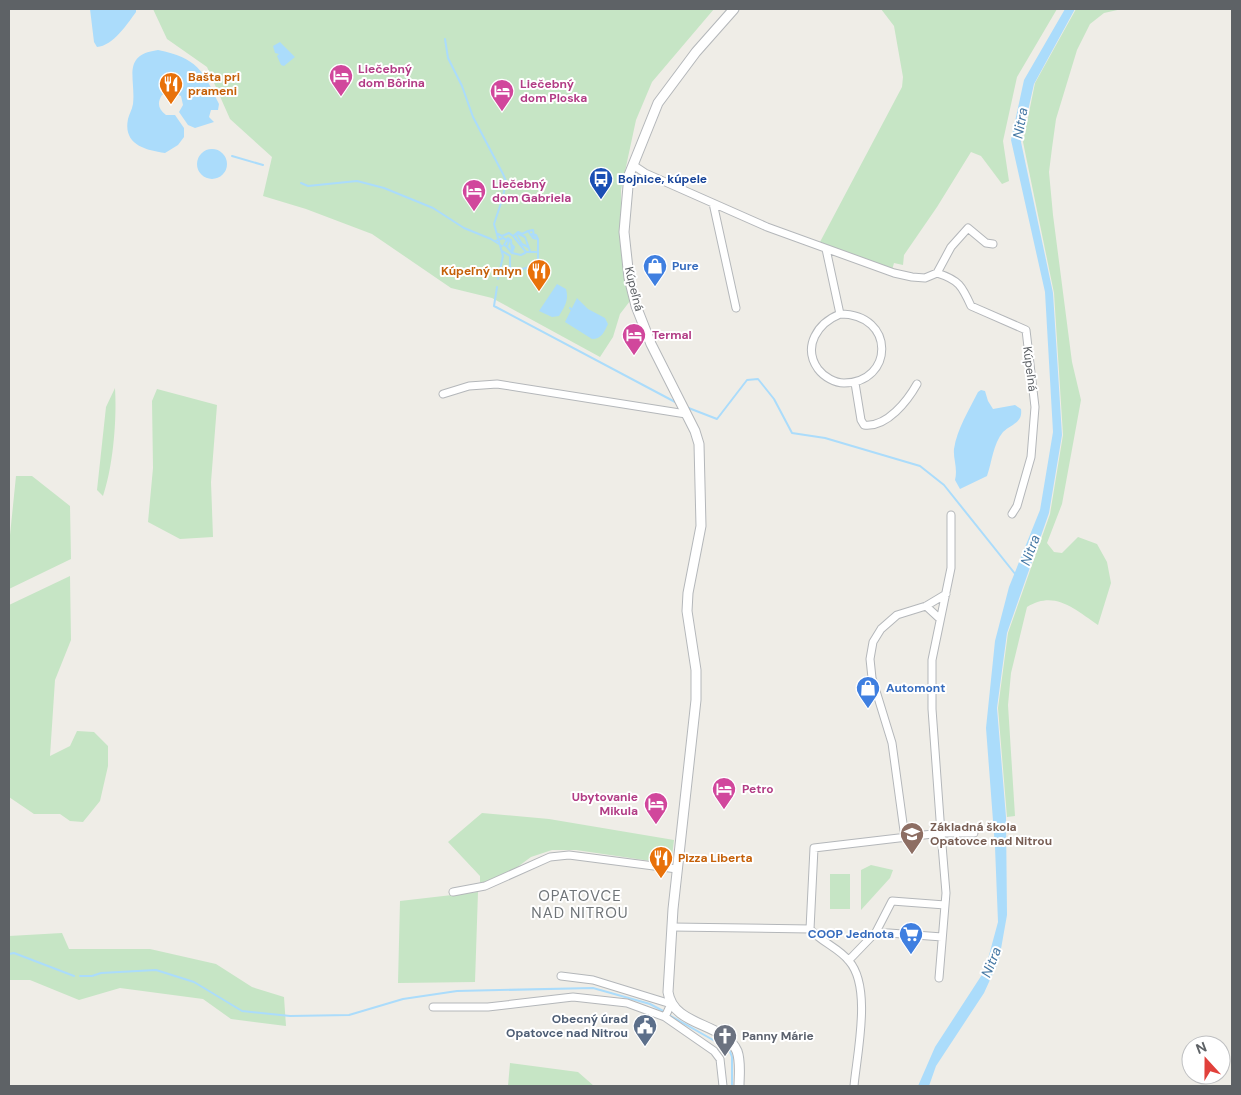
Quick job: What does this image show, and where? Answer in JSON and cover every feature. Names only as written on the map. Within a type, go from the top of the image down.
[{"type":"street","name":"Kúpeľná","points":[[668,1011],[677,869],[696,700],[696,670],[687,611],[688,594],[702,526],[699,444],[648,336],[636,306],[624,232],[632,165],[658,103],[696,52],[734,9]]},
{"type":"street","points":[[632,165],[645,173],[768,227],[894,273],[925,278],[937,273],[951,247],[968,228],[986,243],[993,244]]},
{"type":"street","points":[[713,203],[736,308]]},
{"type":"street","points":[[826,249],[840,314]]},
{"type":"street","name":"Kúpeľná","points":[[937,273],[954,279],[963,290],[971,306],[1026,330],[1035,407],[1031,457],[1017,506],[1012,514]]},
{"type":"street","points":[[840,314],[854,314],[866,319],[876,329],[881,341],[882,355],[877,368],[867,378],[855,383],[841,384],[828,378],[818,369],[812,356],[812,342],[817,330],[827,320],[840,314]]},
{"type":"street","points":[[855,383],[861,420],[864,425],[870,426],[900,408],[917,384]]},
{"type":"street","points":[[443,394],[469,386],[498,384],[686,414]]},
{"type":"street","points":[[939,978],[945,905],[932,709],[932,660],[951,568],[951,515]]},
{"type":"street","points":[[905,838],[892,743],[872,678],[870,659],[873,642],[881,628],[897,615],[926,606],[946,594]]},
{"type":"street","points":[[926,606],[940,619]]},
{"type":"street","points":[[854,1086],[862,1002],[856,970],[849,960],[815,935],[810,929],[814,848],[941,833],[974,833]]},
{"type":"street","points":[[453,892],[485,886],[550,857],[569,855],[677,869]]},
{"type":"street","points":[[849,960],[876,932],[892,901],[945,905]]},
{"type":"street","points":[[672,927],[810,929]]},
{"type":"street","points":[[876,932],[942,937]]},
{"type":"street","points":[[561,976],[593,980],[668,1011],[714,1050],[720,1059],[723,1086]]},
{"type":"street","points":[[433,1007],[488,1007],[573,997],[604,999],[680,1013],[722,1036],[732,1045],[739,1061],[739,1086]]},
{"type":"green space","points":[[153,9],[714,9],[652,82],[636,120],[621,190],[622,255],[630,301],[620,314],[613,337],[600,357],[492,298],[451,288],[372,234],[306,209],[263,196],[272,157],[230,119],[207,67],[167,39]]},
{"type":"green space","points":[[881,9],[1057,9],[1017,77],[1003,141],[1009,181],[1002,184],[981,156],[971,152],[904,255],[903,265],[894,263],[892,270],[820,242],[902,87],[903,77],[894,26]]},
{"type":"green space","points":[[1076,9],[1122,9],[1104,13],[1090,24],[1077,50],[1056,119],[1049,172],[1072,362],[1081,400],[1062,504],[1047,543],[1054,552],[1062,553],[1078,537],[1097,544],[1107,562],[1111,583],[1098,625],[1072,608],[1055,601],[1037,602],[1027,607],[1011,673],[1008,705],[1015,816],[1007,817],[998,708],[1008,633],[1050,514],[1063,435],[1054,293],[1023,142],[1035,83]]},
{"type":"green space","points":[[115,388],[114,443],[103,496],[97,490],[106,407]]},
{"type":"green space","points":[[157,389],[217,405],[211,482],[213,537],[180,539],[148,522],[153,468],[152,401]]},
{"type":"green space","points":[[16,476],[32,476],[70,506],[71,559],[9,589],[9,545]]},
{"type":"green space","points":[[70,576],[71,640],[55,680],[50,756],[70,746],[77,731],[94,732],[108,746],[108,766],[100,801],[83,822],[70,821],[60,814],[34,814],[9,797],[9,605]]},
{"type":"green space","points":[[482,813],[549,819],[674,840],[671,864],[576,850],[552,850],[531,857],[516,868],[480,884],[480,876],[448,842]]},
{"type":"green space","points":[[871,865],[893,870],[890,878],[861,910],[861,870]]},
{"type":"green space","points":[[830,874],[850,874],[850,909],[830,909]]},
{"type":"green space","points":[[478,892],[475,982],[398,983],[400,901]]},
{"type":"green space","points":[[62,933],[69,949],[150,949],[216,964],[252,987],[284,997],[286,1026],[231,1019],[203,999],[120,988],[79,1000],[30,980],[9,980],[9,936]]},
{"type":"green space","points":[[510,1063],[578,1072],[594,1086],[508,1086]]},
{"type":"water","points":[[90,9],[136,9],[136,12],[109,43],[97,47],[94,42]]},
{"type":"water","name":"Nitra","points":[[1065,9],[1075,9],[1034,84],[1021,142],[1053,293],[1062,435],[1049,513],[1007,633],[997,708],[1006,817],[1007,915],[999,960],[984,993],[936,1066],[929,1086],[918,1086],[935,1047],[985,970],[998,922],[995,847],[986,728],[995,641],[1009,587],[1040,510],[1053,432],[1045,292],[1011,140],[1024,80]]},
{"type":"water","points":[[280,42],[295,57],[284,66],[281,65],[277,56],[279,54],[275,53],[273,46]]},
{"type":"water","points":[[158,50],[182,57],[197,67],[208,82],[219,104],[218,110],[211,110],[209,117],[214,122],[195,128],[188,125],[179,112],[183,105],[181,96],[170,92],[162,95],[159,101],[161,110],[166,115],[175,115],[184,128],[184,137],[178,145],[165,153],[143,148],[132,140],[127,128],[133,104],[132,77],[135,62],[146,53]]},
{"type":"water","points":[[212,149],[223,153],[227,164],[223,175],[212,179],[201,175],[197,164],[201,153]]},
{"type":"water","points":[[557,284],[566,289],[567,300],[559,316],[552,317],[539,311]]},
{"type":"water","points":[[577,298],[588,309],[605,318],[608,324],[598,338],[592,339],[565,322]]},
{"type":"water","points":[[981,390],[985,391],[993,409],[1015,405],[1021,409],[1021,414],[1016,423],[1003,432],[1000,437],[987,476],[960,489],[955,480],[954,449],[967,413],[978,392]]},
{"type":"waterway","points":[[445,39],[448,58],[462,86],[473,117],[506,181],[503,197]]},
{"type":"waterway","points":[[232,156],[263,165]]},
{"type":"waterway","points":[[301,183],[308,186],[357,181],[384,188],[433,208],[464,228],[491,239],[502,246]]},
{"type":"waterway","points":[[498,279],[503,256],[494,224],[501,203]]},
{"type":"waterway","points":[[528,231],[533,230],[534,236]]},
{"type":"waterway","points":[[498,234],[502,236],[509,233],[513,236],[518,232],[522,234],[528,231],[533,238],[538,239],[538,266]]},
{"type":"waterway","points":[[517,233],[525,237],[530,251]]},
{"type":"waterway","points":[[516,234],[522,244],[528,247]]},
{"type":"waterway","points":[[532,234],[536,235],[538,239]]},
{"type":"waterway","points":[[513,236],[526,252],[536,252]]},
{"type":"waterway","points":[[495,241],[503,238],[509,241],[507,247],[512,253]]},
{"type":"waterway","points":[[507,247],[504,245],[508,238],[511,240],[512,251]]},
{"type":"waterway","points":[[511,244],[514,247],[512,253],[521,255],[525,253]]},
{"type":"waterway","points":[[502,251],[510,256],[510,267],[515,271],[537,265]]},
{"type":"waterway","points":[[497,287],[494,306],[677,403]]},
{"type":"waterway","points":[[686,407],[717,419],[747,380],[758,379],[774,399],[792,433],[825,438],[920,466],[944,485],[1016,575]]},
{"type":"waterway","points":[[9,954],[14,953],[74,976]]},
{"type":"waterway","points":[[80,976],[156,970],[194,982],[242,1011],[290,1016],[349,1015],[403,999],[457,991],[593,988],[650,1004],[665,1012]]},
{"type":"waterway","points":[[669,1015],[729,1049],[732,1057],[732,1086]]},
{"type":"place","name":"Liečebný dom Bôrina","points":[[341,97]]},
{"type":"place","name":"Bašta pri prameni","points":[[171,105]]},
{"type":"place","name":"Liečebný dom Ploska","points":[[502,112]]},
{"type":"place","name":"Bojnice, kúpele","points":[[601,200]]},
{"type":"place","name":"Liečebný dom Gabriela","points":[[474,212]]},
{"type":"place","name":"Pure","points":[[655,287]]},
{"type":"place","name":"Kúpeľný mlyn","points":[[539,292]]},
{"type":"place","name":"Termal","points":[[634,356]]},
{"type":"place","name":"Automont","points":[[868,709]]},
{"type":"place","name":"Petro","points":[[724,810]]},
{"type":"place","name":"Ubytovanie Mikula","points":[[656,825]]},
{"type":"place","name":"Základná škola Opatovce nad Nitrou","points":[[912,855]]},
{"type":"place","name":"Pizza Liberta","points":[[661,879]]},
{"type":"place","name":"COOP Jednota","points":[[911,955]]},
{"type":"place","name":"Obecný úrad Opatovce nad Nitrou","points":[[645,1047]]},
{"type":"place","name":"Panny Márie","points":[[725,1057]]},
{"type":"district","name":"OPATOVCE NAD NITROU","points":[[580,904]]}]
